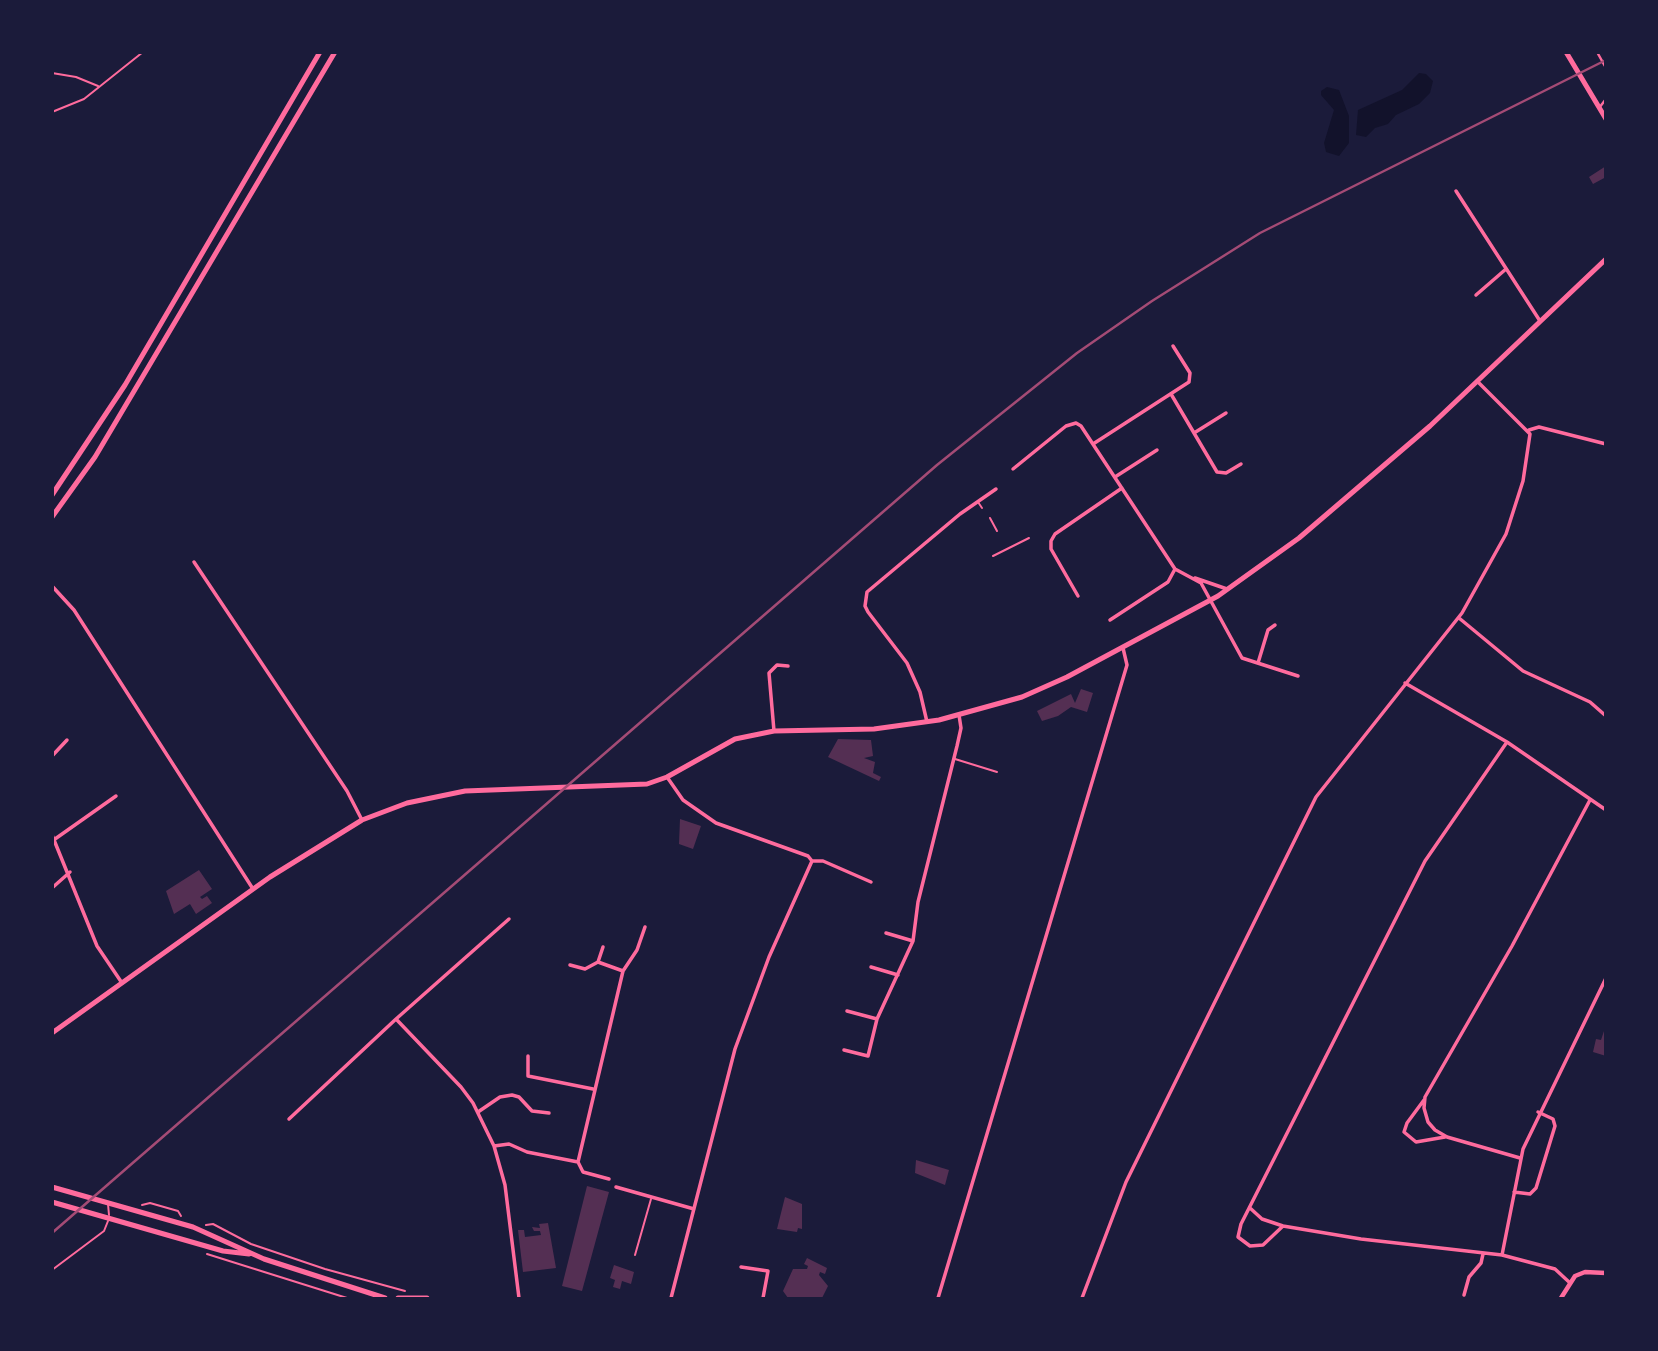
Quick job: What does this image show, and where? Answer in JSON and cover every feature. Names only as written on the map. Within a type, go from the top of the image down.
[{"type":"main road","points":[[52,495],[69,473],[148,346],[320,52]]},
{"type":"main road","points":[[52,517],[79,481],[335,52]]},
{"type":"main road","points":[[1566,52],[1605,119]]},
{"type":"main road","points":[[274,128],[286,133]]},
{"type":"main road","points":[[221,219],[232,226]]},
{"type":"main road","points":[[52,1033],[253,888],[362,820],[407,803],[458,792],[641,785],[667,777],[724,743],[775,732],[874,729],[959,715],[1022,697],[1123,648],[1227,589],[1332,512],[1478,382],[1605,259]]},
{"type":"main road","points":[[148,346],[158,351]]},
{"type":"main road","points":[[69,473],[79,481]]},
{"type":"main road","points":[[52,1187],[193,1227],[222,1237],[252,1254],[385,1298]]},
{"type":"main road","points":[[52,1202],[223,1251],[252,1254]]},
{"type":"main road","points":[[398,1298],[427,1298]]},
{"type":"street","points":[[1597,52],[1605,68]]},
{"type":"street","points":[[1599,108],[1605,99]]},
{"type":"street","points":[[1456,191],[1540,321]]},
{"type":"street","points":[[1476,295],[1506,270]]},
{"type":"street","points":[[1093,444],[1171,394],[1191,377],[1173,346]]},
{"type":"street","points":[[1082,1298],[1126,1182],[1316,797],[1459,618],[1490,566],[1514,515],[1531,439],[1529,430],[1478,382]]},
{"type":"street","points":[[1171,394],[1217,472],[1226,473],[1241,464]]},
{"type":"street","points":[[1194,433],[1226,413]]},
{"type":"street","points":[[1013,469],[1071,424],[1081,426],[1175,569],[1227,589]]},
{"type":"street","points":[[1529,430],[1539,427],[1605,444]]},
{"type":"street","points":[[1115,477],[1157,450]]},
{"type":"street","points":[[1078,596],[1051,549],[1051,541],[1055,534],[1122,488]]},
{"type":"street","points":[[927,722],[911,671],[868,612],[865,599],[872,585],[960,514],[996,489]]},
{"type":"street","points":[[194,562],[346,791],[362,820]]},
{"type":"street","points":[[1110,620],[1168,582],[1175,569]]},
{"type":"street","points":[[1193,577],[1233,637],[1238,653],[1258,663],[1298,676]]},
{"type":"street","points":[[52,586],[74,610],[253,888]]},
{"type":"street","points":[[1459,618],[1523,671],[1590,702],[1605,716]]},
{"type":"street","points":[[1258,663],[1268,630],[1275,625]]},
{"type":"street","points":[[938,1298],[1127,665],[1123,648]]},
{"type":"street","points":[[775,732],[769,673],[777,665],[788,666]]},
{"type":"street","points":[[1405,683],[1507,742],[1605,810]]},
{"type":"street","points":[[844,1050],[868,1056],[877,1019],[913,942],[918,902],[961,728],[959,715]]},
{"type":"street","points":[[52,756],[67,740]]},
{"type":"street","points":[[1283,1226],[1263,1245],[1245,1244],[1238,1237],[1238,1230],[1425,861],[1507,742]]},
{"type":"street","points":[[667,777],[683,800],[716,823],[808,856],[812,861]]},
{"type":"street","points":[[116,796],[54,837],[97,946],[122,983]]},
{"type":"street","points":[[1447,1137],[1416,1142],[1405,1132],[1407,1123],[1425,1097],[1512,946],[1590,800]]},
{"type":"street","points":[[812,861],[823,861],[871,882]]},
{"type":"street","points":[[671,1298],[744,1023],[769,957],[812,861]]},
{"type":"street","points":[[52,888],[70,873]]},
{"type":"street","points":[[289,1119],[509,919]]},
{"type":"street","points":[[609,1179],[583,1172],[578,1162],[593,1089],[623,971],[637,950],[645,927]]},
{"type":"street","points":[[886,933],[913,942]]},
{"type":"street","points":[[570,965],[585,970],[598,962],[603,947]]},
{"type":"street","points":[[598,962],[623,971]]},
{"type":"street","points":[[871,967],[898,975]]},
{"type":"street","points":[[1502,1255],[1520,1158],[1538,1112],[1605,978]]},
{"type":"street","points":[[847,1011],[877,1019]]},
{"type":"street","points":[[396,1019],[461,1087],[478,1112],[494,1146],[501,1166],[519,1298]]},
{"type":"street","points":[[528,1056],[528,1076],[593,1089]]},
{"type":"street","points":[[478,1112],[500,1097],[512,1095],[519,1097],[532,1111],[549,1113]]},
{"type":"street","points":[[1425,1097],[1424,1108],[1428,1122],[1447,1137],[1520,1158]]},
{"type":"street","points":[[1513,1192],[1530,1194],[1536,1188],[1555,1126],[1553,1119],[1538,1112]]},
{"type":"street","points":[[494,1146],[509,1144],[527,1152],[578,1162]]},
{"type":"street","points":[[616,1187],[694,1209]]},
{"type":"street","points":[[1251,1208],[1262,1219],[1283,1226],[1361,1239],[1502,1255],[1555,1269],[1569,1282]]},
{"type":"street","points":[[1464,1295],[1469,1278],[1481,1263],[1483,1253]]},
{"type":"street","points":[[741,1267],[768,1271],[763,1298]]},
{"type":"street","points":[[1561,1298],[1569,1282],[1585,1272],[1605,1273]]},
{"type":"lane","points":[[52,112],[84,99],[143,52]]},
{"type":"lane","points":[[52,73],[76,77],[99,86]]},
{"type":"lane","points":[[978,501],[982,508]]},
{"type":"lane","points":[[990,518],[998,531]]},
{"type":"lane","points":[[993,556],[1029,538]]},
{"type":"lane","points":[[1003,543],[1007,549]]},
{"type":"lane","points":[[954,759],[997,772]]},
{"type":"lane","points":[[635,1255],[652,1196]]},
{"type":"lane","points":[[52,1270],[104,1231],[108,1219],[108,1202]]},
{"type":"path","points":[[301,1262],[361,1280],[400,1288],[406,1293]]},
{"type":"path","points":[[262,1269],[347,1298]]},
{"type":"shaded area","points":[[1419,73],[1426,74],[1433,81],[1430,93],[1419,104],[1396,115],[1388,124],[1375,128],[1366,137],[1356,135],[1358,110],[1402,90]]},
{"type":"shaded area","points":[[1327,87],[1339,90],[1349,116],[1349,143],[1339,156],[1326,152],[1324,143],[1334,110],[1321,95],[1321,91]]},
{"type":"building","points":[[1606,166],[1606,177],[1593,184],[1589,177]]},
{"type":"building","points":[[1081,689],[1093,693],[1087,712],[1071,707],[1058,716],[1042,721],[1037,711],[1071,694],[1075,703]]},
{"type":"building","points":[[838,739],[871,740],[873,756],[864,758],[875,762],[873,773],[881,777],[879,781],[828,757]]},
{"type":"building","points":[[680,819],[701,826],[693,849],[679,844]]},
{"type":"building","points":[[199,870],[212,889],[200,897],[202,899],[207,896],[212,903],[196,914],[190,904],[174,914],[166,891]]},
{"type":"building","points":[[1605,1028],[1606,1056],[1593,1052],[1596,1039],[1601,1040]]},
{"type":"building","points":[[916,1160],[949,1170],[945,1185],[915,1173]]},
{"type":"building","points":[[587,1186],[609,1192],[582,1291],[562,1286]]},
{"type":"building","points":[[785,1197],[802,1204],[802,1229],[798,1228],[797,1232],[777,1229]]},
{"type":"building","points":[[548,1223],[556,1268],[523,1272],[518,1230],[524,1230],[525,1237],[541,1235],[540,1231],[534,1231],[532,1227],[540,1228],[539,1224]]},
{"type":"building","points":[[807,1258],[827,1268],[825,1274],[820,1272],[819,1275],[828,1286],[822,1298],[788,1298],[783,1291],[793,1269],[807,1269],[808,1266],[804,1264]]},
{"type":"building","points":[[614,1265],[634,1272],[631,1284],[622,1281],[620,1289],[613,1287],[615,1280],[610,1278]]},
{"type":"railway","points":[[52,1233],[937,465],[1077,353],[1152,301],[1260,233],[1606,60]]}]
